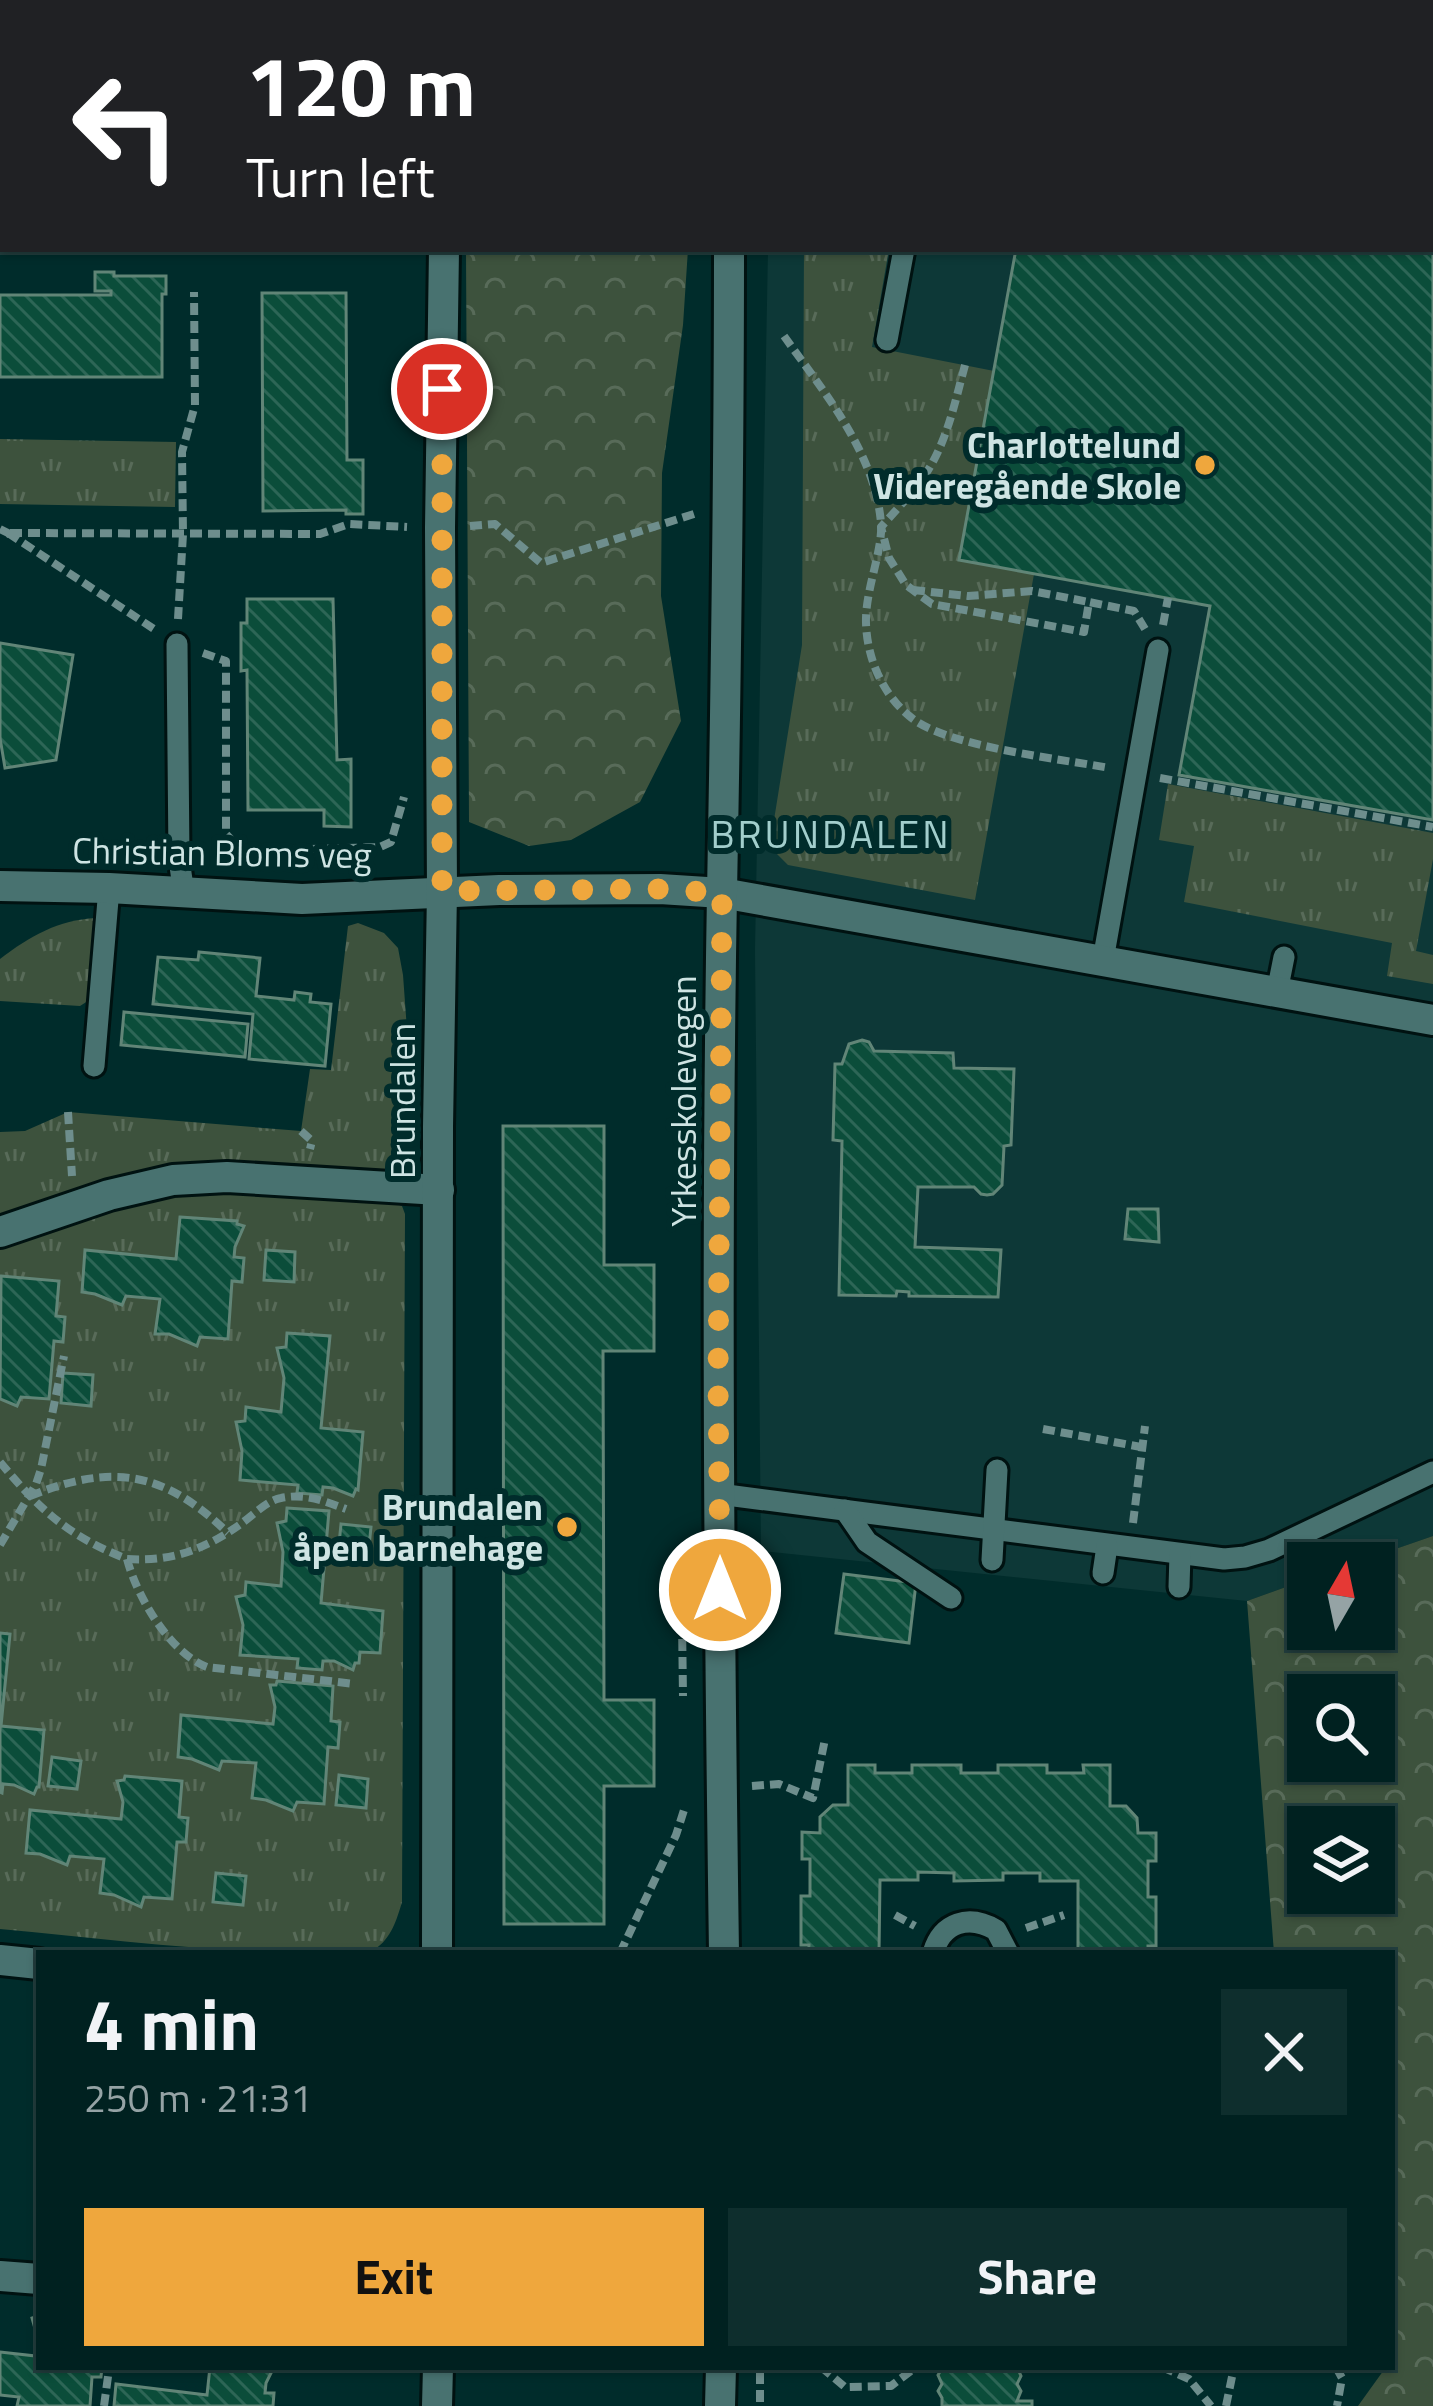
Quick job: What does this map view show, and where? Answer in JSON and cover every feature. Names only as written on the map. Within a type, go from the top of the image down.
[{"type":"street","name":"Brundalen","points":[[437,1950],[443,252]]},
{"type":"street","name":"Yrkesskolevegen","points":[[724,1950],[719,1494],[729,252]]},
{"type":"street","name":"Christian Bloms veg","points":[[0,886],[302,899],[442,891],[722,893],[1433,1020]]},
{"type":"street","points":[[0,1232],[142,1186],[202,1178],[439,1190]]},
{"type":"street","points":[[0,1960],[36,1964]]},
{"type":"street","points":[[0,2276],[36,2279]]},
{"type":"street","points":[[437,2406],[438,2370]]},
{"type":"street","points":[[720,2406],[721,2370]]},
{"type":"lane","points":[[887,340],[903,252]]},
{"type":"lane","points":[[177,644],[179,859],[184,894]]},
{"type":"lane","points":[[1103,960],[1159,650]]},
{"type":"lane","points":[[94,1066],[109,888]]},
{"type":"lane","points":[[1277,992],[1284,957]]},
{"type":"lane","points":[[992,1560],[997,1470]]},
{"type":"lane","points":[[719,1494],[1224,1559],[1269,1550],[1433,1472]]},
{"type":"lane","points":[[845,1510],[866,1542],[951,1598]]},
{"type":"lane","points":[[1103,1573],[1118,1547]]},
{"type":"lane","points":[[1179,1587],[1180,1554]]},
{"type":"lane","points":[[934,1950],[938,1938],[958,1922],[971,1920],[996,1930],[1006,1947]]},
{"type":"path","points":[[177,644],[182,452],[195,405],[194,292]]},
{"type":"path","points":[[784,336],[849,433],[870,479],[890,558],[911,590],[932,604],[1084,632],[1090,602]]},
{"type":"path","points":[[965,365],[950,424],[932,462],[881,527],[868,592],[868,645],[884,686],[915,721],[952,737],[1433,827]]},
{"type":"path","points":[[3,533],[320,534],[349,524],[440,528],[495,524],[541,562],[729,503]]},
{"type":"path","points":[[406,527],[406,540]]},
{"type":"path","points":[[3,533],[177,644],[226,662],[226,834],[242,851],[380,847],[391,842],[404,801],[404,779]]},
{"type":"path","points":[[911,590],[968,596],[1032,591],[1134,611],[1159,650]]},
{"type":"path","points":[[68,1112],[74,1206]]},
{"type":"path","points":[[0,1545],[41,1469],[64,1356]]},
{"type":"path","points":[[1118,1547],[1145,1426]]},
{"type":"path","points":[[1042,1429],[1142,1447]]},
{"type":"path","points":[[0,1462],[28,1497],[65,1529],[88,1544],[128,1559],[172,1558],[195,1551],[277,1498],[313,1497],[346,1508]]},
{"type":"path","points":[[28,1497],[56,1486],[120,1475],[180,1494],[228,1533]]},
{"type":"path","points":[[128,1559],[137,1590],[170,1639],[194,1662],[355,1684]]},
{"type":"path","points":[[682,1609],[683,1699]]},
{"type":"path","points":[[621,1950],[687,1801],[701,1801],[722,1788],[779,1784],[813,1798],[825,1738]]},
{"type":"path","points":[[1006,1947],[1024,1929],[1064,1915]]},
{"type":"path","points":[[104,2406],[110,2370]]},
{"type":"path","points":[[760,2370],[760,2406]]},
{"type":"path","points":[[825,2370],[845,2387],[891,2386],[912,2370]]},
{"type":"path","points":[[1169,2370],[1189,2379],[1211,2406]]},
{"type":"path","points":[[1226,2406],[1233,2370]]},
{"type":"path","points":[[1337,2406],[1342,2378],[1338,2370]]},
{"type":"shaded area","points":[[768,252],[1433,252],[1433,1536],[1395,1549],[1395,1542],[1287,1542],[1287,1587],[1247,1601],[761,1551],[755,950]]},
{"type":"green space","points":[[466,252],[688,252],[683,325],[662,473],[661,596],[681,721],[640,802],[571,840],[529,846],[469,822]]},
{"type":"green space","points":[[804,252],[888,252],[872,347],[994,371],[960,560],[1034,574],[975,900],[788,865],[773,850],[802,645]]},
{"type":"green space","points":[[0,439],[176,442],[175,507],[0,504]]},
{"type":"green space","points":[[1168,784],[1433,833],[1433,859],[1416,951],[1433,955],[1433,984],[1387,976],[1392,943],[1184,902],[1194,846],[1159,840]]},
{"type":"green space","points":[[96,918],[91,999],[80,1006],[0,1001],[0,959],[45,931]]},
{"type":"green space","points":[[358,923],[384,933],[398,948],[403,975],[406,1146],[404,1165],[398,1170],[386,1174],[181,1164],[102,1181],[0,1216],[0,1132],[25,1131],[68,1112],[301,1131],[310,1069],[331,1070],[348,926]]},
{"type":"green space","points":[[200,1191],[303,1195],[394,1203],[405,1214],[402,1902],[385,1940],[372,1950],[239,1950],[0,1929],[0,1245]]},
{"type":"green space","points":[[1433,1536],[1433,2406],[1358,2406],[1384,2370],[1395,2370],[1395,1950],[1274,1950],[1247,1601],[1287,1587],[1287,1650],[1395,1650],[1395,1549]]},
{"type":"building","name":"Charlottelund Videregående Skole","points":[[1015,252],[1433,252],[1433,820],[1179,775],[1210,606],[959,560]]},
{"type":"building","points":[[95,272],[166,276],[162,377],[0,377],[0,295],[111,295],[111,291],[95,291]]},
{"type":"building","points":[[262,293],[346,293],[347,460],[363,460],[363,514],[263,511]]},
{"type":"building","points":[[247,599],[333,599],[337,760],[351,759],[351,827],[324,826],[324,810],[248,810],[247,670],[241,671],[241,623],[247,623]]},
{"type":"building","points":[[0,643],[73,655],[56,760],[5,768],[0,738]]},
{"type":"building","points":[[199,952],[260,958],[256,996],[294,1000],[295,992],[311,994],[310,1002],[331,1004],[325,1066],[249,1059],[253,1014],[153,1004],[158,957],[198,960]]},
{"type":"building","points":[[124,1012],[248,1024],[245,1057],[121,1045]]},
{"type":"building","points":[[862,1040],[874,1051],[953,1053],[954,1068],[1014,1069],[1011,1145],[1004,1146],[1002,1185],[987,1195],[974,1187],[918,1187],[915,1247],[1001,1250],[998,1297],[909,1296],[909,1292],[897,1291],[896,1296],[839,1295],[842,1141],[833,1140],[835,1064],[842,1064],[849,1044]]},
{"type":"building","points":[[503,1126],[604,1126],[604,1265],[654,1265],[654,1351],[603,1351],[604,1700],[654,1700],[654,1786],[604,1786],[604,1924],[504,1924]]},
{"type":"building","points":[[1128,1209],[1158,1209],[1159,1242],[1125,1239]]},
{"type":"building","points":[[180,1217],[237,1221],[244,1226],[235,1247],[234,1257],[244,1258],[242,1282],[232,1281],[228,1339],[200,1337],[197,1346],[169,1334],[155,1334],[160,1299],[126,1296],[122,1305],[82,1292],[85,1250],[176,1259]]},
{"type":"building","points":[[266,1250],[295,1252],[294,1282],[264,1280]]},
{"type":"building","points":[[1,1276],[59,1281],[56,1316],[65,1317],[63,1342],[54,1341],[49,1399],[21,1397],[17,1406],[0,1399]]},
{"type":"building","points":[[287,1333],[330,1336],[321,1428],[363,1432],[358,1490],[353,1496],[333,1488],[323,1487],[322,1495],[297,1493],[298,1485],[240,1480],[242,1451],[236,1422],[245,1421],[246,1407],[281,1412],[284,1378],[277,1348],[286,1347]]},
{"type":"building","points":[[63,1373],[93,1375],[91,1406],[61,1403]]},
{"type":"building","points":[[287,1508],[329,1511],[321,1603],[383,1611],[380,1653],[360,1652],[353,1670],[334,1661],[323,1661],[322,1670],[297,1668],[298,1659],[240,1655],[243,1625],[236,1597],[245,1595],[246,1582],[281,1586],[283,1552],[277,1523],[286,1521]]},
{"type":"building","points":[[341,1524],[371,1527],[368,1556],[338,1554]]},
{"type":"building","points":[[844,1574],[916,1583],[909,1643],[836,1633]]},
{"type":"building","points":[[0,1633],[10,1634],[1,1726],[44,1730],[39,1787],[34,1794],[3,1784],[0,1792]]},
{"type":"building","points":[[277,1681],[333,1686],[331,1721],[340,1722],[338,1748],[328,1747],[324,1804],[297,1802],[293,1811],[252,1798],[256,1763],[222,1761],[219,1770],[178,1757],[181,1715],[273,1724],[270,1685]]},
{"type":"building","points":[[52,1757],[81,1761],[77,1789],[48,1786]]},
{"type":"building","points":[[848,1765],[875,1765],[875,1773],[912,1773],[912,1765],[961,1765],[961,1773],[998,1773],[998,1765],[1047,1765],[1047,1773],[1084,1773],[1083,1765],[1110,1765],[1110,1806],[1126,1806],[1137,1818],[1138,1833],[1156,1833],[1156,1861],[1148,1861],[1148,1897],[1156,1897],[1156,1946],[1078,1950],[1078,1881],[1040,1881],[1040,1873],[1003,1873],[1003,1880],[954,1881],[954,1873],[918,1872],[918,1880],[880,1880],[879,1950],[809,1950],[809,1945],[801,1945],[801,1896],[810,1896],[810,1859],[802,1859],[802,1832],[820,1833],[820,1817],[833,1805],[848,1805]]},
{"type":"building","points":[[339,1775],[368,1779],[366,1808],[336,1805]]},
{"type":"building","points":[[125,1776],[182,1781],[179,1817],[188,1818],[186,1842],[177,1842],[172,1899],[144,1897],[141,1907],[100,1893],[104,1859],[70,1856],[67,1865],[26,1853],[30,1810],[121,1819],[123,1802],[117,1781]]},
{"type":"building","points":[[216,1873],[246,1876],[243,1905],[213,1902]]},
{"type":"building","points":[[0,2352],[36,2356],[36,2370],[102,2370],[101,2377],[92,2377],[90,2406],[17,2406],[19,2397],[0,2395]]},
{"type":"building","points":[[210,2370],[272,2370],[265,2393],[274,2393],[273,2406],[114,2406],[116,2384],[207,2395]]},
{"type":"building","points":[[941,2370],[1018,2370],[1017,2401],[1032,2401],[1032,2406],[942,2406]]},
{"type":"place","name":"Charlottelund Videregående Skole","points":[[1205,465]]},
{"type":"place","name":"Brundalen åpen barnehage","points":[[567,1527]]},
{"type":"district","name":"BRUNDALEN","points":[[831,833]]},
{"type":"route","points":[[442,389],[442,891],[722,893],[720,1590]]}]
